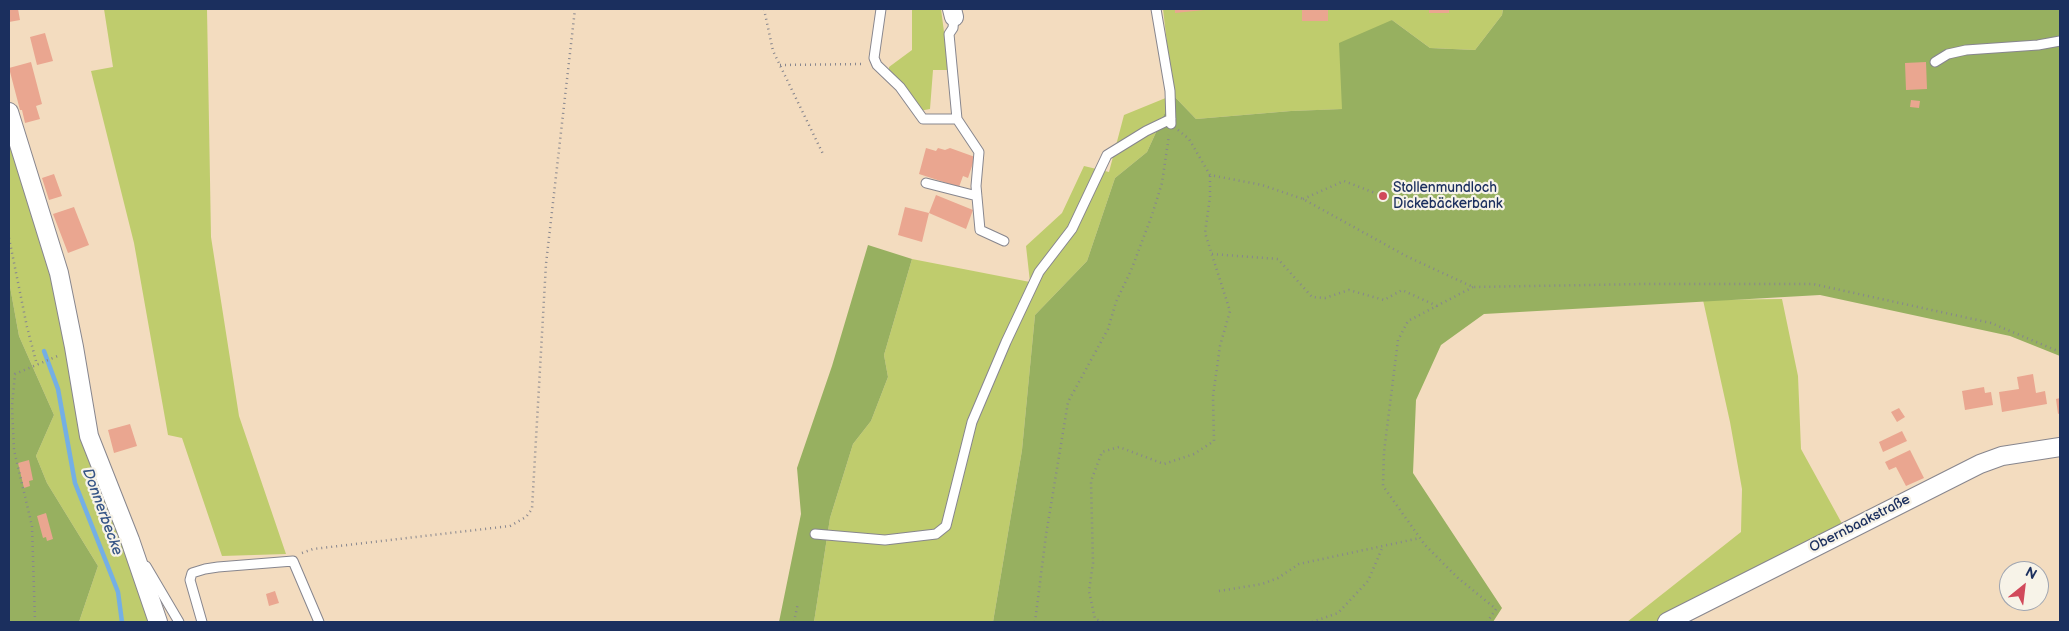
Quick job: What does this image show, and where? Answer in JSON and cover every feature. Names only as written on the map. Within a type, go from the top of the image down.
[{"type":"street","points":[[9,112],[59,273],[89,436],[130,540],[158,622]]},
{"type":"street","name":"Obernbaakstraße","points":[[1667,622],[1980,464],[2002,456],[2060,447]]},
{"type":"lane","points":[[881,9],[874,58],[877,64],[900,87],[923,119],[957,119]]},
{"type":"lane","points":[[815,534],[886,540],[936,534],[946,526],[972,422],[1006,342],[1039,272],[1072,229],[1107,155],[1146,131],[1171,121],[1170,91],[1156,9]]},
{"type":"lane","points":[[953,13],[953,28],[949,34],[957,119],[979,152],[977,196],[980,230],[1004,241]]},
{"type":"lane","points":[[1935,62],[1948,54],[1966,50],[2038,45],[2060,40]]},
{"type":"lane","points":[[926,184],[977,196]]},
{"type":"lane","points":[[130,540],[179,622]]},
{"type":"lane","points":[[202,622],[190,580],[192,574],[218,567],[293,561],[320,622]]},
{"type":"lane","points":[[148,622],[151,603]]},
{"type":"path","points":[[293,561],[304,552],[313,549],[510,526],[526,516],[532,509],[546,264],[575,9]]},
{"type":"path","points":[[764,9],[773,51],[823,154]]},
{"type":"path","points":[[780,65],[877,64]]},
{"type":"path","points":[[1103,622],[1095,619],[1089,590],[1092,563],[1091,481],[1102,452],[1118,448],[1164,464],[1194,454],[1214,441],[1213,396],[1220,346],[1230,311],[1205,233],[1210,197],[1210,175],[1189,139],[1171,121]]},
{"type":"path","points":[[1035,622],[1068,402],[1108,329],[1116,302],[1132,268],[1152,216],[1162,183],[1171,121]]},
{"type":"path","points":[[1210,175],[1262,185],[1304,199],[1408,256],[1473,287],[1813,284],[1991,323],[2060,352]]},
{"type":"path","points":[[1304,199],[1344,181],[1375,193]]},
{"type":"path","points":[[9,238],[27,327],[37,365]]},
{"type":"path","points":[[1212,254],[1278,259],[1312,297],[1325,298],[1349,290],[1384,300],[1402,290],[1437,306]]},
{"type":"path","points":[[1473,287],[1408,320],[1398,340],[1384,452],[1384,486],[1420,538],[1458,578],[1496,609],[1487,622]]},
{"type":"path","points":[[35,622],[32,526],[14,450],[12,406],[15,374],[46,362]]},
{"type":"path","points":[[1219,591],[1262,584],[1278,578],[1299,564],[1420,538]]},
{"type":"path","points":[[1312,622],[1338,612],[1368,581],[1383,546]]},
{"type":"path","points":[[794,622],[798,602]]},
{"type":"green space","points":[[104,9],[207,9],[211,237],[239,416],[286,554],[222,556],[182,438],[168,435],[134,243],[91,71],[113,67]]},
{"type":"green space","points":[[912,9],[941,9],[949,70],[933,70],[930,109],[919,111],[889,72],[889,67],[912,50]]},
{"type":"green space","points":[[1163,9],[1503,9],[1502,15],[1475,50],[1430,48],[1392,20],[1343,109],[1291,111],[1196,119],[1173,95]]},
{"type":"green space","points":[[1503,9],[2060,9],[2060,356],[2010,336],[1820,295],[1484,314],[1441,345],[1416,400],[1413,473],[1502,608],[1493,622],[993,622],[1022,450],[1035,315],[1087,261],[1115,178],[1147,152],[1173,95],[1196,119],[1342,109],[1339,43],[1392,20],[1430,48],[1475,50],[1502,15]]},
{"type":"green space","points":[[1173,95],[1147,152],[1115,178],[1087,261],[1035,315],[1022,450],[993,622],[814,622],[830,518],[853,444],[871,421],[888,377],[884,355],[912,259],[1030,282],[1026,246],[1062,213],[1084,166],[1109,172],[1124,115]]},
{"type":"green space","points":[[9,125],[33,201],[69,344],[153,622],[79,622],[98,566],[47,483],[36,456],[54,415],[19,336],[9,281]]},
{"type":"green space","points":[[868,245],[912,259],[884,355],[888,377],[871,421],[853,444],[830,518],[814,622],[779,622],[801,514],[797,468],[832,366]]},
{"type":"green space","points":[[9,281],[19,336],[54,415],[36,456],[47,483],[98,566],[79,622],[9,622]]},
{"type":"green space","points":[[1782,299],[1798,376],[1801,449],[1845,529],[1658,622],[1627,622],[1741,532],[1742,489],[1730,422],[1703,300]]},
{"type":"building","points":[[9,9],[18,9],[20,20],[9,22]]},
{"type":"building","points":[[1175,9],[1204,9],[1204,10],[1175,13]]},
{"type":"building","points":[[1302,9],[1328,9],[1328,21],[1302,21]]},
{"type":"building","points":[[1429,9],[1449,9],[1449,13],[1429,13]]},
{"type":"building","points":[[45,33],[53,61],[37,65],[30,37]]},
{"type":"building","points":[[31,62],[42,104],[36,106],[40,119],[25,123],[9,68]]},
{"type":"building","points":[[1926,62],[1927,89],[1906,90],[1905,63]]},
{"type":"building","points":[[1911,100],[1920,101],[1919,108],[1910,107]]},
{"type":"building","points":[[926,148],[936,151],[938,148],[945,150],[950,148],[975,157],[968,178],[963,176],[959,187],[919,174]]},
{"type":"building","points":[[54,174],[62,196],[49,200],[42,178]]},
{"type":"building","points":[[936,195],[973,210],[966,229],[929,213]]},
{"type":"building","points":[[74,207],[89,245],[68,253],[53,214]]},
{"type":"building","points":[[905,207],[929,213],[922,242],[898,235]]},
{"type":"building","points":[[2033,374],[2036,393],[2045,391],[2047,404],[2002,412],[1999,392],[2019,389],[2017,377]]},
{"type":"building","points":[[1984,387],[1985,393],[1991,392],[1993,405],[1965,410],[1962,391]]},
{"type":"building","points":[[2060,398],[2060,413],[2058,414],[2056,399]]},
{"type":"building","points":[[1899,408],[1905,417],[1897,422],[1891,412]]},
{"type":"building","points":[[130,424],[137,446],[114,453],[108,430]]},
{"type":"building","points":[[1902,431],[1907,441],[1883,452],[1879,442]]},
{"type":"building","points":[[1910,450],[1924,478],[1906,486],[1896,467],[1889,470],[1885,462]]},
{"type":"building","points":[[29,460],[33,480],[29,481],[30,486],[24,488],[18,463]]},
{"type":"building","points":[[46,513],[53,539],[47,541],[46,537],[43,538],[37,516]]},
{"type":"building","points":[[275,591],[279,603],[269,606],[266,594]]},
{"type":"waterway","name":"Donnerbecke","points":[[44,351],[58,389],[75,483],[118,592],[122,622]]},
{"type":"place","name":"Stollenmundloch Dickebäckerbank","points":[[1383,196]]}]
